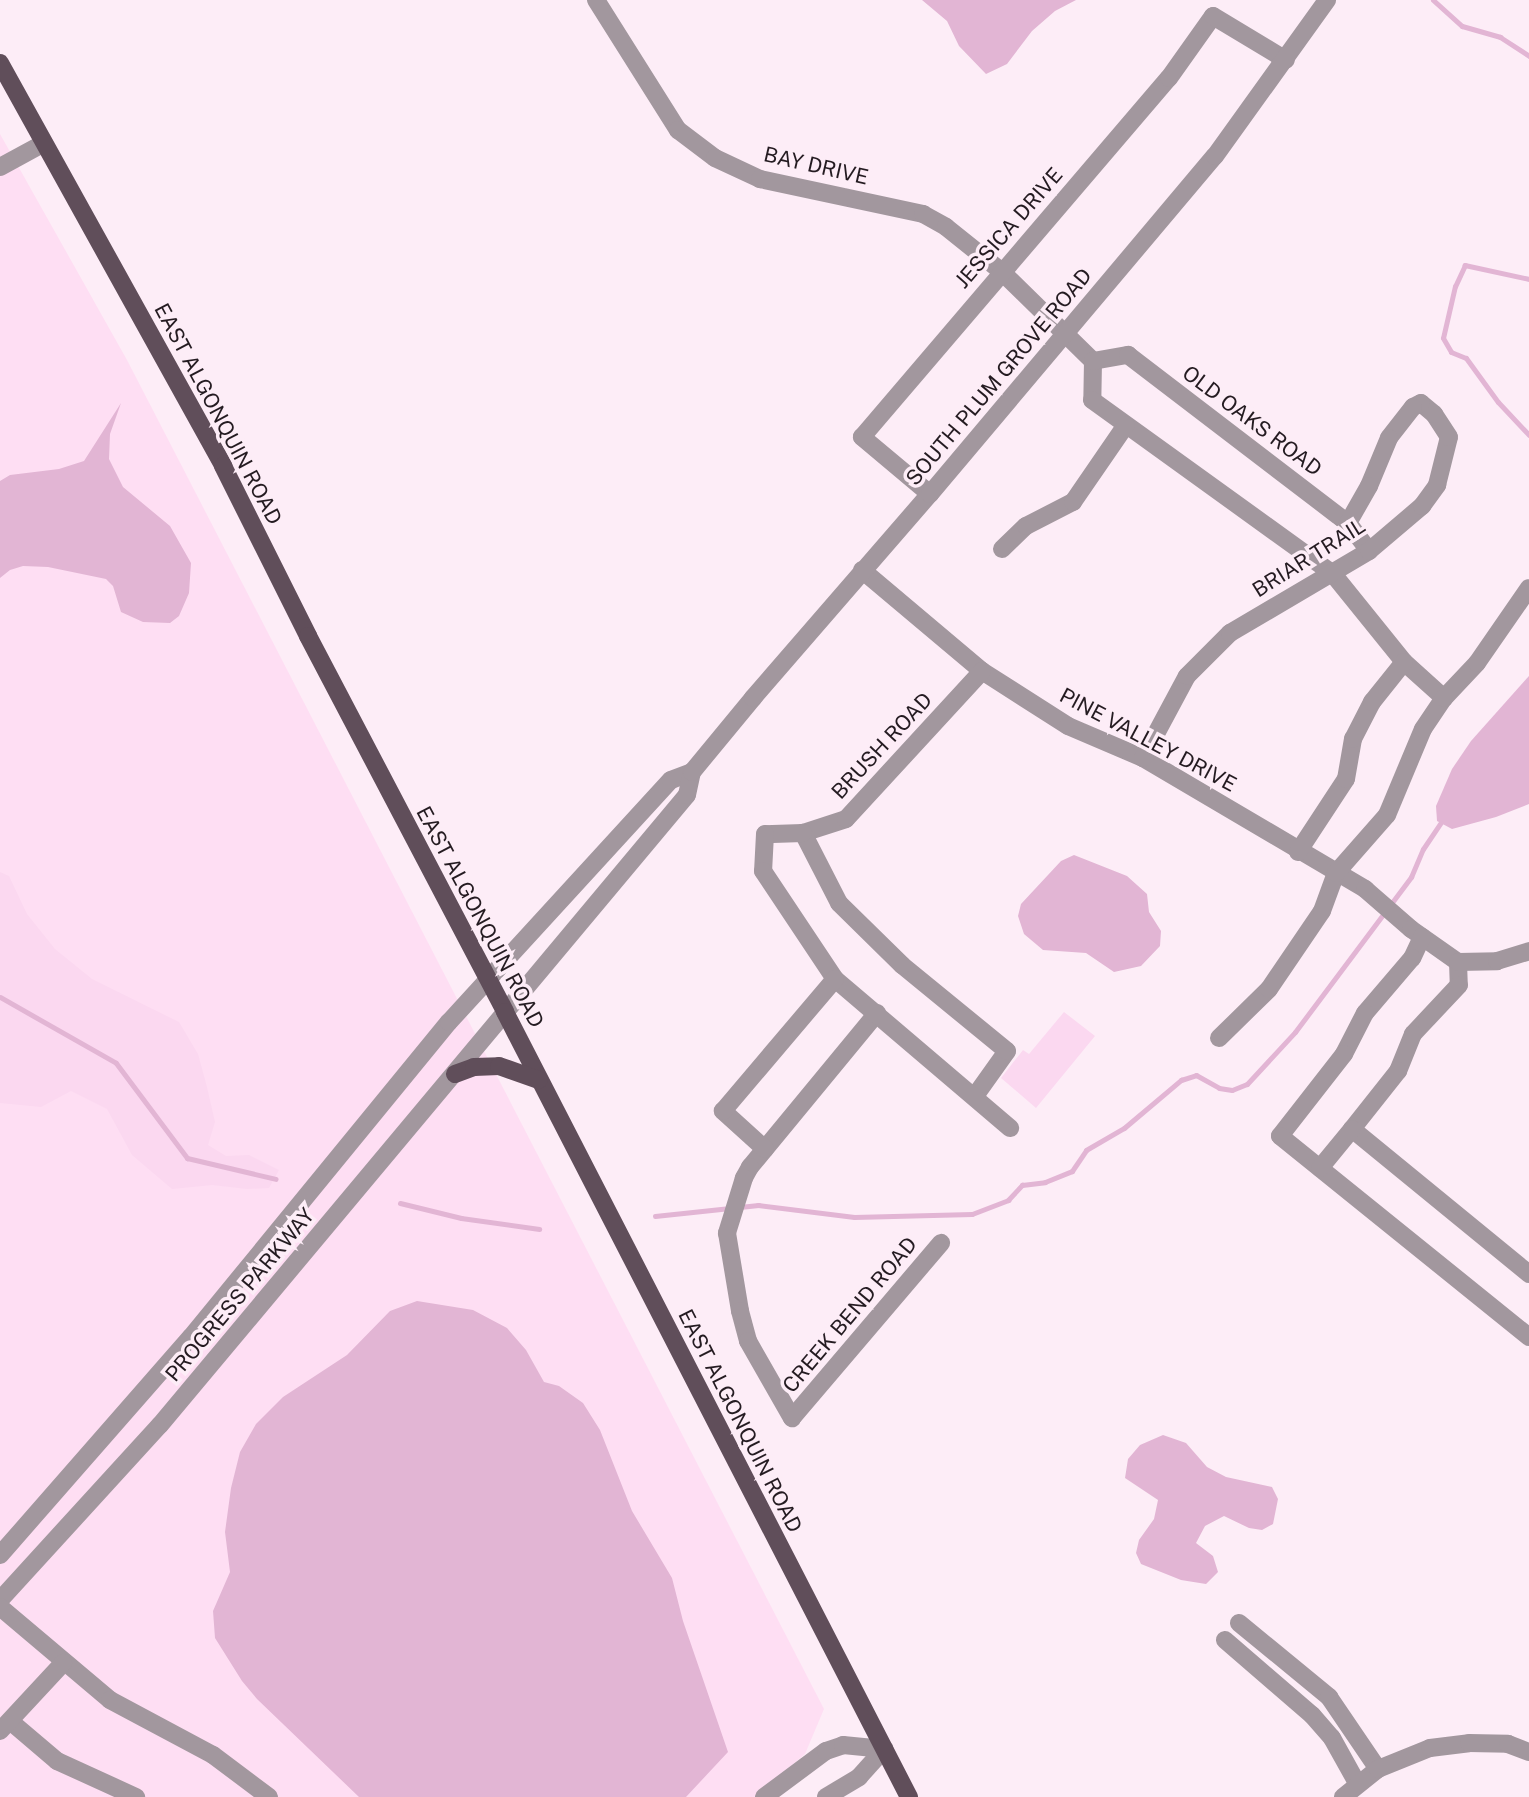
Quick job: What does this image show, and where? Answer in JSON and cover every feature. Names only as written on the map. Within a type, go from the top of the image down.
[{"type":"main road","name":"EAST ALGONQUIN ROAD","points":[[0,64],[223,466],[307,636],[506,1012],[909,1797]]},
{"type":"main road","points":[[454,1074],[474,1067],[499,1066],[539,1080]]},
{"type":"street","name":"BAY DRIVE","points":[[596,0],[678,130],[715,158],[760,179],[923,214],[946,227],[1001,271],[1064,335]]},
{"type":"street","name":"SOUTH PLUM GROVE ROAD","points":[[506,1012],[687,795],[692,772],[1215,156],[1327,0]]},
{"type":"street","name":"JESSICA DRIVE","points":[[930,494],[862,437],[1001,271],[1169,78],[1213,16],[1286,60]]},
{"type":"street","points":[[0,167],[44,143]]},
{"type":"street","points":[[1064,335],[1093,361],[1092,400],[1333,574],[1404,662],[1444,698]]},
{"type":"street","name":"OLD OAKS ROAD","points":[[1093,361],[1128,355],[1348,523],[1369,551]]},
{"type":"street","name":"BRIAR TRAIL","points":[[1143,758],[1187,676],[1230,633],[1369,551],[1422,506],[1437,485],[1449,437],[1434,414],[1421,404],[1413,407],[1389,438],[1369,486],[1348,523]]},
{"type":"street","points":[[1002,549],[1026,526],[1073,502],[1126,425]]},
{"type":"street","name":"PINE VALLEY DRIVE","points":[[862,570],[982,671],[1068,726],[1143,758],[1364,889],[1417,933],[1458,962]]},
{"type":"street","points":[[1219,1038],[1269,989],[1322,911],[1336,873],[1387,815],[1423,729],[1444,698],[1477,663],[1529,588]]},
{"type":"street","points":[[1298,852],[1346,779],[1353,739],[1372,702],[1404,662]]},
{"type":"street","name":"BRUSH ROAD","points":[[835,979],[763,871],[765,834],[803,834],[846,819],[982,671]]},
{"type":"street","name":"SOUTH PLUM GROVE ROAD","points":[[488,979],[671,780],[692,772]]},
{"type":"street","points":[[803,834],[839,903],[902,965],[1007,1051],[975,1096]]},
{"type":"street","points":[[1417,933],[1412,958],[1365,1013],[1344,1054],[1280,1136],[1529,1337]]},
{"type":"street","points":[[1320,1168],[1398,1071],[1413,1034],[1459,985],[1458,962],[1497,961],[1529,951]]},
{"type":"street","name":"PROGRESS PARKWAY","points":[[0,1555],[109,1434],[488,979]]},
{"type":"street","points":[[765,1149],[723,1111],[835,979],[1010,1128]]},
{"type":"street","name":"PROGRESS PARKWAY","points":[[0,1600],[160,1425],[506,1012]]},
{"type":"street","name":"CREEK BEND ROAD","points":[[877,1013],[744,1178],[727,1233],[748,1341],[792,1418],[942,1243]]},
{"type":"street","points":[[1352,1129],[1529,1274]]},
{"type":"street","points":[[0,1607],[110,1700],[213,1755],[269,1797]]},
{"type":"street","points":[[1239,1623],[1329,1697],[1378,1769]]},
{"type":"street","points":[[1225,1640],[1312,1715],[1332,1738],[1357,1783]]},
{"type":"street","points":[[63,1663],[5,1726],[57,1761],[116,1793],[136,1797]]},
{"type":"street","points":[[1343,1797],[1357,1783],[1378,1769],[1430,1748],[1469,1743],[1508,1744],[1529,1752]]},
{"type":"street","points":[[764,1797],[826,1751],[843,1745],[884,1749]]},
{"type":"street","points":[[826,1797],[859,1777],[884,1749]]},
{"type":"shaded area","points":[[922,0],[1076,0],[1055,11],[1032,31],[1007,64],[986,74],[959,46],[947,21]]},
{"type":"shaded area","points":[[0,134],[127,360],[824,1709],[805,1754],[755,1797],[0,1797]]},
{"type":"shaded area","points":[[121,403],[110,434],[109,459],[123,487],[170,526],[191,563],[189,593],[179,616],[170,623],[143,622],[121,612],[113,586],[106,579],[48,567],[23,566],[10,570],[0,578],[0,481],[10,475],[59,469],[84,461]]},
{"type":"shaded area","points":[[1529,676],[1529,804],[1496,817],[1452,829],[1437,821],[1436,806],[1452,769],[1471,741]]},
{"type":"shaded area","points":[[1074,855],[1127,876],[1147,894],[1149,912],[1161,931],[1160,946],[1141,966],[1114,972],[1086,953],[1043,950],[1024,934],[1018,916],[1021,904],[1061,861]]},
{"type":"shaded area","points":[[0,872],[9,876],[27,914],[55,949],[92,979],[179,1022],[198,1054],[207,1087],[215,1122],[208,1145],[226,1156],[249,1155],[279,1170],[269,1188],[247,1189],[212,1185],[172,1189],[132,1155],[107,1109],[71,1091],[41,1107],[0,1103]]},
{"type":"shaded area","points":[[1064,1012],[1095,1036],[1036,1108],[1001,1078],[1023,1050],[1029,1054]]},
{"type":"shaded area","points":[[417,1301],[473,1310],[507,1328],[526,1350],[544,1382],[559,1386],[583,1403],[600,1430],[632,1511],[672,1578],[683,1621],[728,1752],[686,1797],[359,1797],[257,1699],[242,1681],[215,1638],[213,1611],[230,1572],[225,1532],[231,1488],[240,1452],[256,1424],[283,1397],[347,1355],[390,1311]]},
{"type":"shaded area","points":[[1163,1435],[1186,1443],[1207,1467],[1226,1477],[1272,1487],[1278,1499],[1273,1524],[1262,1530],[1249,1528],[1224,1516],[1205,1526],[1196,1543],[1213,1556],[1218,1572],[1206,1584],[1181,1580],[1141,1564],[1136,1553],[1139,1540],[1154,1519],[1158,1500],[1125,1478],[1128,1459],[1140,1445]]},
{"type":"waterway","points":[[1433,0],[1462,26],[1500,37],[1529,56]]},
{"type":"waterway","points":[[1529,279],[1465,265],[1455,286],[1443,338],[1451,352],[1466,358],[1498,402],[1529,435]]},
{"type":"waterway","points":[[655,1216],[758,1205],[854,1217],[972,1214],[1008,1200],[1022,1185],[1045,1182],[1072,1171],[1086,1150],[1124,1128],[1181,1080],[1196,1075],[1219,1088],[1232,1090],[1247,1084],[1295,1032],[1411,877],[1423,849],[1441,822]]},
{"type":"waterway","points":[[0,997],[116,1063],[187,1158],[276,1179]]},
{"type":"waterway","points":[[400,1203],[461,1218],[539,1229]]}]
